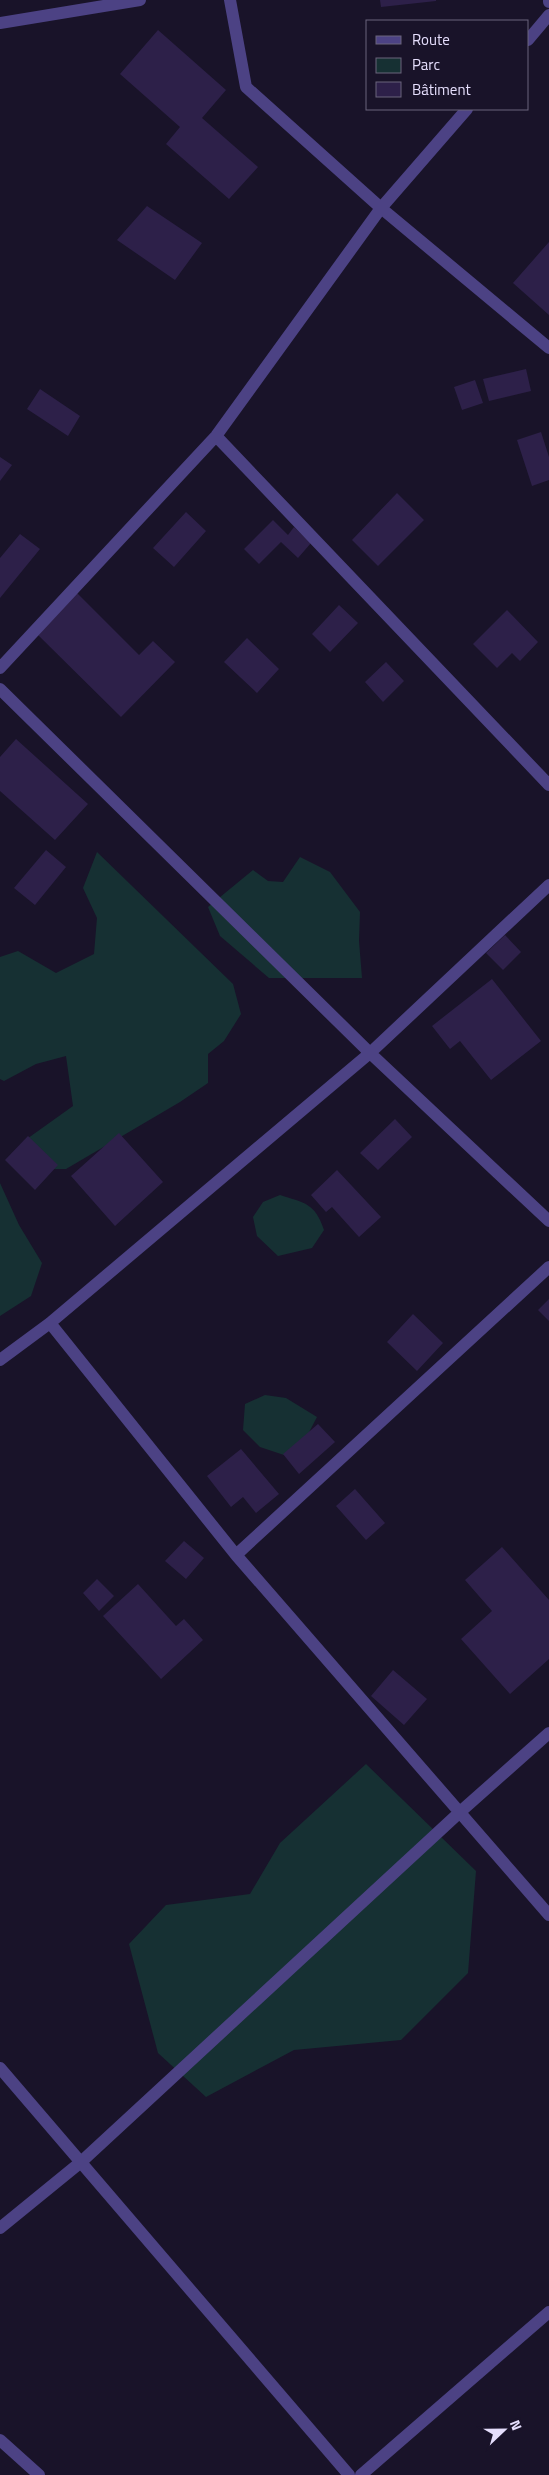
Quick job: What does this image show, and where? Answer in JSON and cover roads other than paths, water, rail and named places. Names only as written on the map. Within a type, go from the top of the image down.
[{"type":"street","points":[[0,23],[140,0]]},
{"type":"street","points":[[230,0],[246,87],[381,208],[549,348]]},
{"type":"street","points":[[529,39],[549,15]]},
{"type":"street","points":[[0,668],[216,436],[381,208],[467,110]]},
{"type":"street","points":[[216,436],[549,785]]},
{"type":"street","points":[[0,689],[370,1053],[549,1221]]},
{"type":"street","points":[[0,1360],[50,1323],[370,1053],[549,886]]},
{"type":"street","points":[[236,1555],[549,1266]]},
{"type":"street","points":[[50,1323],[236,1555],[549,1915]]},
{"type":"street","points":[[0,2228],[81,2162],[460,1812],[549,1733]]},
{"type":"street","points":[[0,2068],[349,2475]]},
{"type":"street","points":[[361,2475],[549,2312]]},
{"type":"street","points":[[0,2440],[39,2475]]}]
